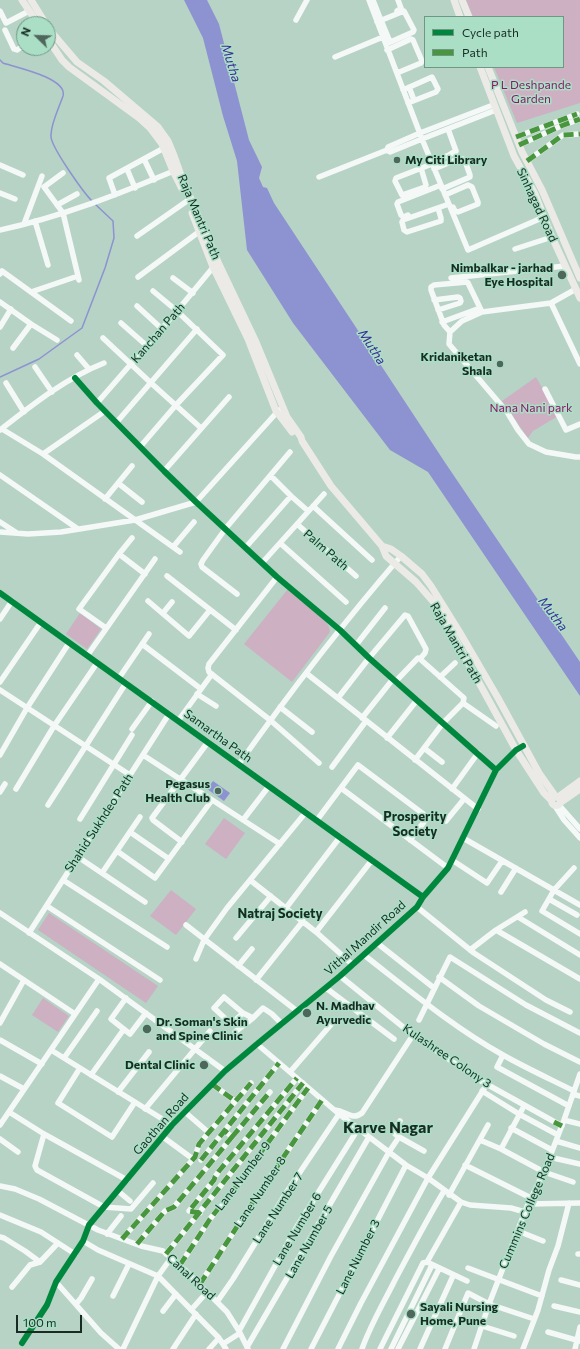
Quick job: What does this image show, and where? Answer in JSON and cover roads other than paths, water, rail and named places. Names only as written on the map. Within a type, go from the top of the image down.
[{"type":"main road","points":[[22,0],[32,16]]},
{"type":"main road","points":[[31,0],[41,16]]},
{"type":"main road","points":[[454,0],[460,16]]},
{"type":"main road","points":[[462,0],[469,16]]},
{"type":"main road","name":"Raja Mantri Path","points":[[56,38],[72,58],[104,81],[168,141],[187,201],[248,339],[276,412],[297,438],[302,441]]},
{"type":"main road","name":"Raja Mantri Path","points":[[56,51],[69,68],[152,126],[176,170],[215,265],[256,342],[287,417],[331,486],[382,546],[386,556],[416,582],[437,606],[516,750],[544,792],[556,801]]},
{"type":"main road","name":"Sinhagad Road","points":[[480,68],[494,108],[514,156],[535,194],[552,237],[580,298]]},
{"type":"main road","name":"Sinhagad Road","points":[[488,68],[519,145],[542,190],[580,278]]},
{"type":"main road","points":[[494,108],[502,105]]},
{"type":"main road","points":[[382,546],[391,549],[401,556],[422,574],[431,586],[498,698],[532,762],[556,801],[571,792],[580,789]]},
{"type":"main road","points":[[571,792],[580,781]]},
{"type":"street","points":[[296,20],[307,0]]},
{"type":"street","points":[[369,0],[379,20],[383,37],[388,45]]},
{"type":"street","points":[[373,0],[402,88],[468,250],[544,217]]},
{"type":"street","points":[[379,20],[400,10],[401,7],[398,0]]},
{"type":"street","points":[[0,11],[6,23],[29,11]]},
{"type":"street","points":[[379,20],[404,11],[414,30],[413,32],[388,45]]},
{"type":"street","points":[[5,30],[14,49],[16,50]]},
{"type":"street","points":[[335,57],[383,37]]},
{"type":"street","points":[[388,45],[410,39],[413,40],[422,61],[421,63],[397,74]]},
{"type":"street","points":[[397,74],[423,64]]},
{"type":"street","points":[[402,88],[428,76]]},
{"type":"street","points":[[402,88],[409,87],[432,77],[438,89],[436,92],[408,103]]},
{"type":"street","points":[[409,87],[414,100]]},
{"type":"street","points":[[319,177],[387,150],[388,146],[448,128],[494,108]]},
{"type":"street","points":[[421,136],[494,108]]},
{"type":"street","points":[[516,137],[579,117]]},
{"type":"street","points":[[519,145],[579,117]]},
{"type":"street","points":[[433,165],[456,151],[448,128]]},
{"type":"street","points":[[527,161],[563,135],[580,134]]},
{"type":"street","points":[[114,195],[109,178],[164,148]]},
{"type":"street","points":[[144,159],[154,180]]},
{"type":"street","points":[[421,168],[426,185],[425,187],[402,195],[395,179],[421,168],[433,165],[463,159],[465,160],[470,178],[445,195],[398,202],[397,204],[401,215],[404,217],[445,195],[468,185],[470,185],[478,204],[456,212],[445,195]]},
{"type":"street","points":[[0,165],[24,175]]},
{"type":"street","points":[[127,169],[135,188]]},
{"type":"street","points":[[2,228],[24,224],[63,213],[108,198],[176,170]]},
{"type":"street","points":[[31,292],[78,278],[63,213],[44,187],[63,173]]},
{"type":"street","points":[[24,224],[42,176]]},
{"type":"street","points":[[0,192],[15,199]]},
{"type":"street","points":[[57,205],[77,194]]},
{"type":"street","points":[[438,208],[441,218],[440,221],[407,232],[404,230],[403,220],[438,208],[445,195]]},
{"type":"street","points":[[137,236],[187,201]]},
{"type":"street","points":[[35,220],[48,265]]},
{"type":"street","points":[[138,277],[200,231]]},
{"type":"street","points":[[514,249],[552,237]]},
{"type":"street","name":"Kanchan Path","points":[[97,403],[193,293],[215,265]]},
{"type":"street","points":[[451,278],[565,266]]},
{"type":"street","points":[[0,274],[2,271],[71,320]]},
{"type":"street","points":[[173,278],[193,293]]},
{"type":"street","points":[[450,332],[446,329],[442,322],[431,287],[434,285],[467,282],[481,310]]},
{"type":"street","points":[[442,322],[481,310],[551,303],[576,289]]},
{"type":"street","points":[[140,447],[222,355],[177,311],[153,291]]},
{"type":"street","points":[[434,300],[460,298],[460,303],[438,310]]},
{"type":"street","points":[[0,302],[57,340]]},
{"type":"street","points":[[551,303],[580,364]]},
{"type":"street","points":[[137,306],[162,329]]},
{"type":"street","points":[[0,327],[11,309]]},
{"type":"street","points":[[481,310],[462,321],[450,332],[449,344],[507,412],[529,444],[546,452],[580,457]]},
{"type":"street","points":[[121,322],[147,346]]},
{"type":"street","points":[[13,348],[31,324]]},
{"type":"street","points":[[116,423],[197,330]]},
{"type":"street","points":[[103,338],[201,428]]},
{"type":"street","points":[[77,355],[89,369]]},
{"type":"street","points":[[104,363],[89,369],[52,392],[1,429],[43,454],[180,552]]},
{"type":"street","points":[[35,367],[52,392]]},
{"type":"street","points":[[75,378],[116,423],[196,502],[226,528],[262,563],[340,630],[369,658],[496,770]]},
{"type":"street","points":[[6,384],[24,412]]},
{"type":"street","points":[[545,389],[566,430],[580,424]]},
{"type":"street","points":[[164,471],[229,396]]},
{"type":"street","points":[[0,532],[42,534],[78,529],[135,520],[196,502],[276,412],[283,407]]},
{"type":"street","points":[[43,454],[105,411]]},
{"type":"street","points":[[237,594],[202,567],[201,564],[226,528],[290,452]]},
{"type":"street","points":[[105,499],[132,466]]},
{"type":"street","points":[[0,475],[78,529]]},
{"type":"street","points":[[270,476],[308,511]]},
{"type":"street","points":[[118,483],[142,502]]},
{"type":"street","points":[[262,563],[324,494]]},
{"type":"street","points":[[246,547],[291,496]]},
{"type":"street","points":[[313,506],[372,560]]},
{"type":"street","points":[[0,522],[17,533]]},
{"type":"street","points":[[173,547],[194,522]]},
{"type":"street","name":"Palm Path","points":[[297,524],[356,576]]},
{"type":"street","points":[[106,628],[79,609],[132,538]]},
{"type":"street","points":[[280,543],[346,602]]},
{"type":"street","points":[[119,554],[145,574]]},
{"type":"street","points":[[239,764],[306,673],[401,556]]},
{"type":"street","points":[[87,656],[155,559]]},
{"type":"street","points":[[167,576],[236,630]]},
{"type":"street","points":[[277,576],[209,664],[208,668],[209,672],[270,720],[319,763]]},
{"type":"street","name":"Samartha Path","points":[[0,592],[423,896]]},
{"type":"street","points":[[0,619],[12,601]]},
{"type":"street","points":[[148,601],[190,636],[210,610]]},
{"type":"street","points":[[163,613],[172,602]]},
{"type":"street","points":[[356,645],[386,608]]},
{"type":"street","points":[[338,698],[405,615],[408,616],[426,649],[426,653],[420,659],[418,658],[396,681],[398,683]]},
{"type":"street","points":[[0,682],[41,622]]},
{"type":"street","points":[[119,678],[149,634]]},
{"type":"street","points":[[0,755],[27,708],[69,643]]},
{"type":"street","points":[[142,644],[216,706]]},
{"type":"street","points":[[415,760],[444,723],[463,703],[464,698],[420,659]]},
{"type":"street","points":[[16,789],[54,726],[97,663]]},
{"type":"street","points":[[440,677],[454,664]]},
{"type":"street","points":[[306,673],[452,790],[478,809]]},
{"type":"street","points":[[178,721],[212,674]]},
{"type":"street","points":[[332,767],[393,679]]},
{"type":"street","points":[[48,805],[126,683]]},
{"type":"street","points":[[0,690],[130,775]]},
{"type":"street","points":[[387,738],[417,700]]},
{"type":"street","points":[[80,819],[152,701]]},
{"type":"street","points":[[463,703],[496,726]]},
{"type":"street","points":[[280,707],[312,732]]},
{"type":"street","name":"Shahid Sukhdeo Path","points":[[30,933],[169,714]]},
{"type":"street","points":[[182,842],[152,819],[152,816],[208,742]]},
{"type":"street","name":"Vithal Mandir Road","points":[[256,1044],[326,988],[417,907],[423,896],[448,868],[496,770],[516,750],[523,746]]},
{"type":"street","points":[[424,748],[442,762]]},
{"type":"street","points":[[452,790],[478,753]]},
{"type":"street","points":[[143,754],[280,844]]},
{"type":"street","points":[[317,820],[358,765],[426,816],[427,818],[410,840]]},
{"type":"street","points":[[0,792],[5,784]]},
{"type":"street","points":[[243,820],[268,786]]},
{"type":"street","points":[[341,788],[448,868]]},
{"type":"street","points":[[446,821],[464,799]]},
{"type":"street","points":[[117,851],[155,878],[212,800]]},
{"type":"street","points":[[556,801],[580,829]]},
{"type":"street","points":[[556,801],[564,820],[580,838]]},
{"type":"street","points":[[196,959],[204,940],[227,908],[306,812]]},
{"type":"street","points":[[102,873],[140,817]]},
{"type":"street","points":[[130,832],[169,859]]},
{"type":"street","points":[[286,908],[340,837]]},
{"type":"street","points":[[463,838],[580,905]]},
{"type":"street","points":[[78,857],[145,902]]},
{"type":"street","points":[[316,932],[372,860]]},
{"type":"street","points":[[452,860],[487,883],[502,861]]},
{"type":"street","points":[[501,892],[516,868]]},
{"type":"street","points":[[574,868],[554,890],[542,911],[580,934]]},
{"type":"street","points":[[63,880],[167,947]]},
{"type":"street","points":[[250,880],[316,932],[353,964]]},
{"type":"street","points":[[236,938],[271,896]]},
{"type":"street","points":[[549,899],[577,915]]},
{"type":"street","points":[[47,906],[160,980]]},
{"type":"street","points":[[417,907],[470,950],[546,1000],[570,1012]]},
{"type":"street","points":[[470,950],[496,930],[525,912]]},
{"type":"street","points":[[0,913],[99,979],[225,1071]]},
{"type":"street","points":[[518,917],[580,955]]},
{"type":"street","points":[[256,980],[303,922]]},
{"type":"street","points":[[186,925],[297,1012]]},
{"type":"street","points":[[496,930],[580,979]]},
{"type":"street","points":[[377,943],[434,988]]},
{"type":"street","points":[[238,966],[252,949]]},
{"type":"street","points":[[364,955],[426,1004],[466,1032],[503,1055],[580,1096]]},
{"type":"street","points":[[419,1020],[450,957],[526,1005],[580,1033]]},
{"type":"street","points":[[0,964],[75,1014]]},
{"type":"street","name":"Kulashree Colony 3","points":[[340,976],[413,1035],[487,1084],[562,1126]]},
{"type":"street","points":[[439,978],[479,1006],[544,1044],[580,1062]]},
{"type":"street","points":[[0,1125],[99,979]]},
{"type":"street","points":[[0,1023],[24,980]]},
{"type":"street","points":[[326,988],[394,1039]]},
{"type":"street","points":[[243,1013],[233,1022],[228,1021],[214,1008],[224,997],[243,1013],[253,1018]]},
{"type":"street","points":[[126,998],[111,1019],[130,1034],[146,1013]]},
{"type":"street","points":[[235,1032],[263,1008],[272,1014],[282,1024]]},
{"type":"street","points":[[64,1058],[97,1012]]},
{"type":"street","points":[[290,1072],[335,1020]]},
{"type":"street","points":[[91,1074],[124,1029]]},
{"type":"street","points":[[145,1109],[210,1031]]},
{"type":"street","points":[[333,1110],[342,1111],[353,1117],[358,1117],[413,1035]]},
{"type":"street","points":[[0,1040],[42,1064]]},
{"type":"street","points":[[256,1044],[333,1110],[406,1165],[428,1178],[460,1202],[470,1205],[511,1208],[525,1212]]},
{"type":"street","name":"Gaothan Road","points":[[22,1343],[47,1306],[56,1282],[83,1241],[89,1225],[172,1125],[225,1071],[256,1044]]},
{"type":"street","points":[[51,1050],[172,1125]]},
{"type":"street","points":[[118,1092],[149,1052]]},
{"type":"street","points":[[503,1055],[497,1067],[569,1106]]},
{"type":"street","points":[[201,1160],[279,1063]]},
{"type":"street","points":[[80,1068],[58,1103],[112,1138],[135,1102]]},
{"type":"street","name":"Cummins College Road","points":[[474,1349],[498,1280],[528,1204],[544,1172],[556,1142],[580,1074]]},
{"type":"street","points":[[0,1076],[24,1089]]},
{"type":"street","points":[[200,1212],[190,1212],[219,1171],[297,1078]]},
{"type":"street","points":[[122,1240],[195,1157],[199,1144],[208,1132],[251,1083]]},
{"type":"street","points":[[166,1254],[303,1083]]},
{"type":"street","points":[[212,1084],[235,1101]]},
{"type":"street","points":[[338,1349],[428,1178],[487,1084]]},
{"type":"street","name":"Lane Number 9","points":[[180,1266],[210,1219],[225,1203],[308,1088]]},
{"type":"street","points":[[482,1091],[519,1114],[558,1135]]},
{"type":"street","points":[[137,1244],[165,1211],[174,1207],[270,1092]]},
{"type":"street","name":"Lane Number 8","points":[[200,1284],[322,1100]]},
{"type":"street","points":[[502,1149],[511,1128],[524,1106]]},
{"type":"street","points":[[9,1112],[44,1134],[127,1180]]},
{"type":"street","points":[[185,1112],[208,1132]]},
{"type":"street","name":"Lane Number 7","points":[[217,1302],[233,1279],[286,1193],[339,1114]]},
{"type":"street","points":[[564,1120],[580,1124]]},
{"type":"street","points":[[400,1121],[394,1130],[394,1134],[424,1151]]},
{"type":"street","points":[[362,1349],[367,1335],[425,1222],[465,1165],[488,1125]]},
{"type":"street","points":[[511,1128],[552,1150]]},
{"type":"street","name":"Lane Number 6","points":[[240,1332],[296,1228],[358,1129]]},
{"type":"street","points":[[225,1131],[232,1137]]},
{"type":"street","points":[[44,1134],[35,1166],[37,1170],[104,1207],[131,1209],[152,1183]]},
{"type":"street","points":[[163,1137],[193,1159]]},
{"type":"street","name":"Lane Number 5","points":[[248,1348],[369,1137]]},
{"type":"street","points":[[283,1349],[331,1256],[389,1152],[399,1137]]},
{"type":"street","points":[[0,1139],[18,1152]]},
{"type":"street","points":[[480,1140],[502,1149],[544,1172],[573,1182]]},
{"type":"street","points":[[556,1142],[580,1148]]},
{"type":"street","points":[[549,1157],[580,1164]]},
{"type":"street","name":"Lane Number 3","points":[[310,1349],[406,1165]]},
{"type":"street","points":[[465,1165],[531,1198]]},
{"type":"street","name":"Canal Road","points":[[0,1186],[15,1189],[39,1199],[107,1234],[122,1240],[163,1251],[200,1284],[227,1312],[248,1348]]},
{"type":"street","points":[[118,1191],[130,1201]]},
{"type":"street","points":[[391,1349],[460,1202]]},
{"type":"street","points":[[522,1349],[542,1296],[549,1270],[558,1246],[569,1203]]},
{"type":"street","points":[[528,1204],[580,1203]]},
{"type":"street","points":[[0,1215],[41,1232],[74,1254]]},
{"type":"street","points":[[107,1234],[121,1216]]},
{"type":"street","points":[[518,1231],[543,1241]]},
{"type":"street","points":[[0,1237],[25,1251],[40,1262]]},
{"type":"street","points":[[83,1241],[98,1250],[158,1276],[219,1338],[224,1346],[240,1332]]},
{"type":"street","points":[[12,1287],[30,1265],[40,1262],[58,1243]]},
{"type":"street","points":[[124,1349],[158,1276],[171,1258]]},
{"type":"street","points":[[380,1349],[423,1263],[430,1264],[466,1281]]},
{"type":"street","points":[[113,1296],[129,1264]]},
{"type":"street","points":[[468,1268],[542,1296]]},
{"type":"street","points":[[398,1349],[439,1269]]},
{"type":"street","points":[[420,1349],[453,1276]]},
{"type":"street","points":[[76,1304],[82,1298],[92,1279]]},
{"type":"street","points":[[561,1280],[580,1285]]},
{"type":"street","points":[[56,1282],[101,1333],[119,1349]]},
{"type":"street","points":[[192,1310],[207,1292]]},
{"type":"street","points":[[445,1349],[468,1293],[489,1304],[534,1319]]},
{"type":"street","points":[[163,1311],[176,1294]]},
{"type":"street","points":[[554,1306],[580,1312]]},
{"type":"street","points":[[173,1349],[196,1314]]},
{"type":"street","points":[[482,1326],[514,1336]]},
{"type":"street","points":[[575,1349],[580,1327]]},
{"type":"street","points":[[548,1332],[578,1341]]},
{"type":"street","points":[[209,1349],[219,1338]]},
{"type":"water","points":[[184,0],[207,0],[219,24],[249,140],[262,167],[259,178],[263,187],[267,188],[274,203],[446,464],[580,662],[580,696],[428,472],[390,450],[293,323],[247,250],[237,161],[223,116],[203,38]]},
{"type":"water","name":"Pegasus Health Club","points":[[213,781],[230,793],[224,801],[207,789]]},
{"type":"waterway","points":[[0,60],[3,63],[39,74],[57,84],[62,90],[63,96],[53,122],[51,137],[62,160],[75,180],[92,201]]},
{"type":"waterway","points":[[0,377],[39,359],[82,328],[105,268],[114,238],[113,221],[95,204]]},
{"type":"place","name":"My Citi Library","points":[[397,160]]},
{"type":"place","name":"Nimbalkar - jarhad Eye Hospital","points":[[562,275]]},
{"type":"place","name":"Kridaniketan Shala","points":[[500,364]]},
{"type":"place","name":"Pegasus Health Club","points":[[218,791]]},
{"type":"place","name":"N. Madhav Ayurvedic","points":[[307,1013]]},
{"type":"place","name":"Dr. Soman's Skin and Spine Clinic","points":[[147,1029]]},
{"type":"place","name":"Dental Clinic","points":[[204,1065]]},
{"type":"place","name":"Sayali Nursing Home, Pune","points":[[411,1314]]},
{"type":"district","name":"Prosperity Society","points":[[415,824]]},
{"type":"district","name":"Natraj Society","points":[[280,914]]},
{"type":"district","name":"Karve Nagar","points":[[388,1128]]},
{"type":"water label","name":"Mutha","points":[[231,63]]},
{"type":"water label","name":"Mutha","points":[[372,347]]},
{"type":"water label","name":"Mutha","points":[[553,614]]},
{"type":"park label","name":"P L Deshpande Garden","points":[[531,92]]},
{"type":"park label","name":"Nana Nani park","points":[[531,408]]}]
